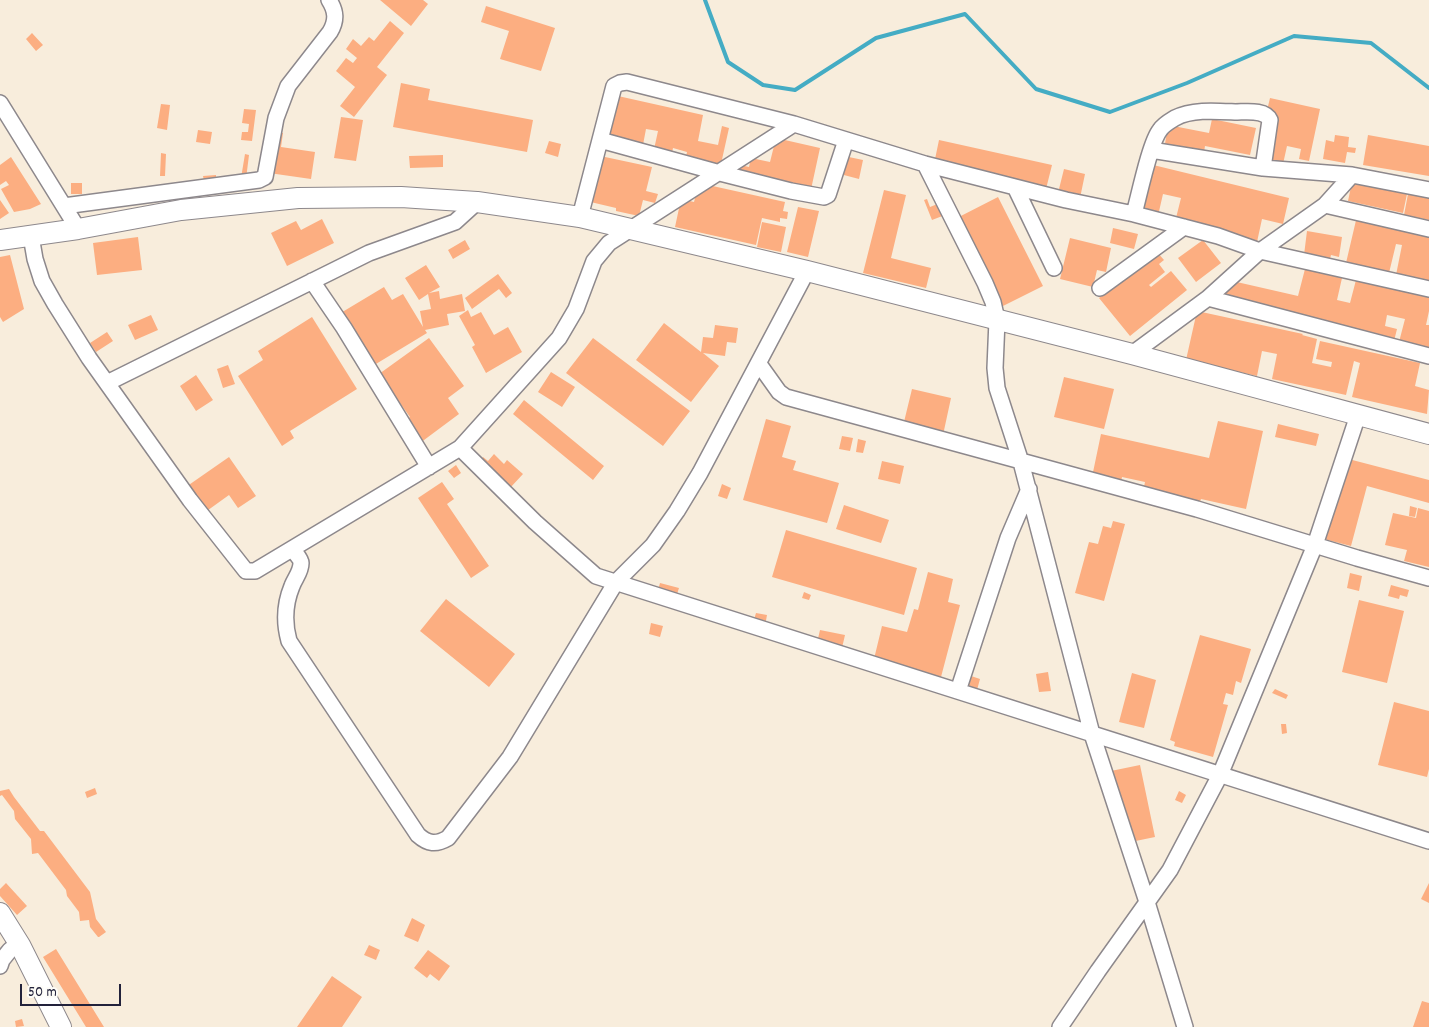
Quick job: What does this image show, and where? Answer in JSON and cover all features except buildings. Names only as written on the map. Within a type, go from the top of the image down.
[{"type":"main road","points":[[0,240],[78,229],[181,210],[298,198],[401,197],[477,202],[580,217],[632,228],[1132,354],[1429,434]]},
{"type":"main road","points":[[0,913],[20,945],[62,1027]]},
{"type":"main road","points":[[2,954],[48,1027]]},
{"type":"street","points":[[64,206],[259,180],[264,177],[276,118],[288,86],[335,24],[333,6],[329,0]]},
{"type":"street","points":[[580,217],[614,86],[627,82],[794,124],[925,164],[1218,236],[1260,251],[1429,289]]},
{"type":"street","points":[[0,103],[78,229]]},
{"type":"street","points":[[1134,214],[1151,150],[1159,130],[1176,117],[1193,112],[1221,111],[1265,114],[1270,120],[1262,168]]},
{"type":"street","points":[[31,236],[35,259],[42,281],[107,383],[190,500],[246,571],[255,571],[293,550],[460,448],[559,338],[576,309],[594,261],[609,243],[794,124]]},
{"type":"street","points":[[600,140],[720,173],[820,197],[828,195],[846,140]]},
{"type":"street","points":[[1151,150],[1262,168],[1352,175],[1429,190]]},
{"type":"street","points":[[925,164],[993,302],[997,320],[995,368],[997,388],[1021,462],[1092,734],[1147,902],[1184,1027]]},
{"type":"street","points":[[1132,354],[1208,298],[1260,251],[1325,205],[1352,175]]},
{"type":"street","points":[[1014,187],[1054,268]]},
{"type":"street","points":[[107,383],[369,253],[455,222],[477,202]]},
{"type":"street","points":[[1325,205],[1429,229]]},
{"type":"street","points":[[1100,288],[1184,227]]},
{"type":"street","points":[[293,550],[301,562],[300,572],[290,591],[286,611],[286,629],[289,641],[418,835],[426,842],[441,842],[448,838],[510,757],[616,582],[653,545],[677,510],[700,473],[807,271]]},
{"type":"street","points":[[312,281],[344,328],[429,467]]},
{"type":"street","points":[[1208,298],[1429,356]]},
{"type":"street","points":[[759,364],[778,392],[786,397],[1197,509],[1429,578]]},
{"type":"street","points":[[1060,1027],[1170,870],[1220,775],[1315,545],[1358,415]]},
{"type":"street","points":[[460,448],[535,522],[596,576],[1429,841]]},
{"type":"street","points":[[958,691],[1008,538],[1028,489]]},
{"type":"waterway","points":[[705,0],[728,62],[763,85],[795,90],[876,38],[965,14],[1036,89],[1110,112],[1187,83],[1294,36],[1371,43],[1429,88]]}]
